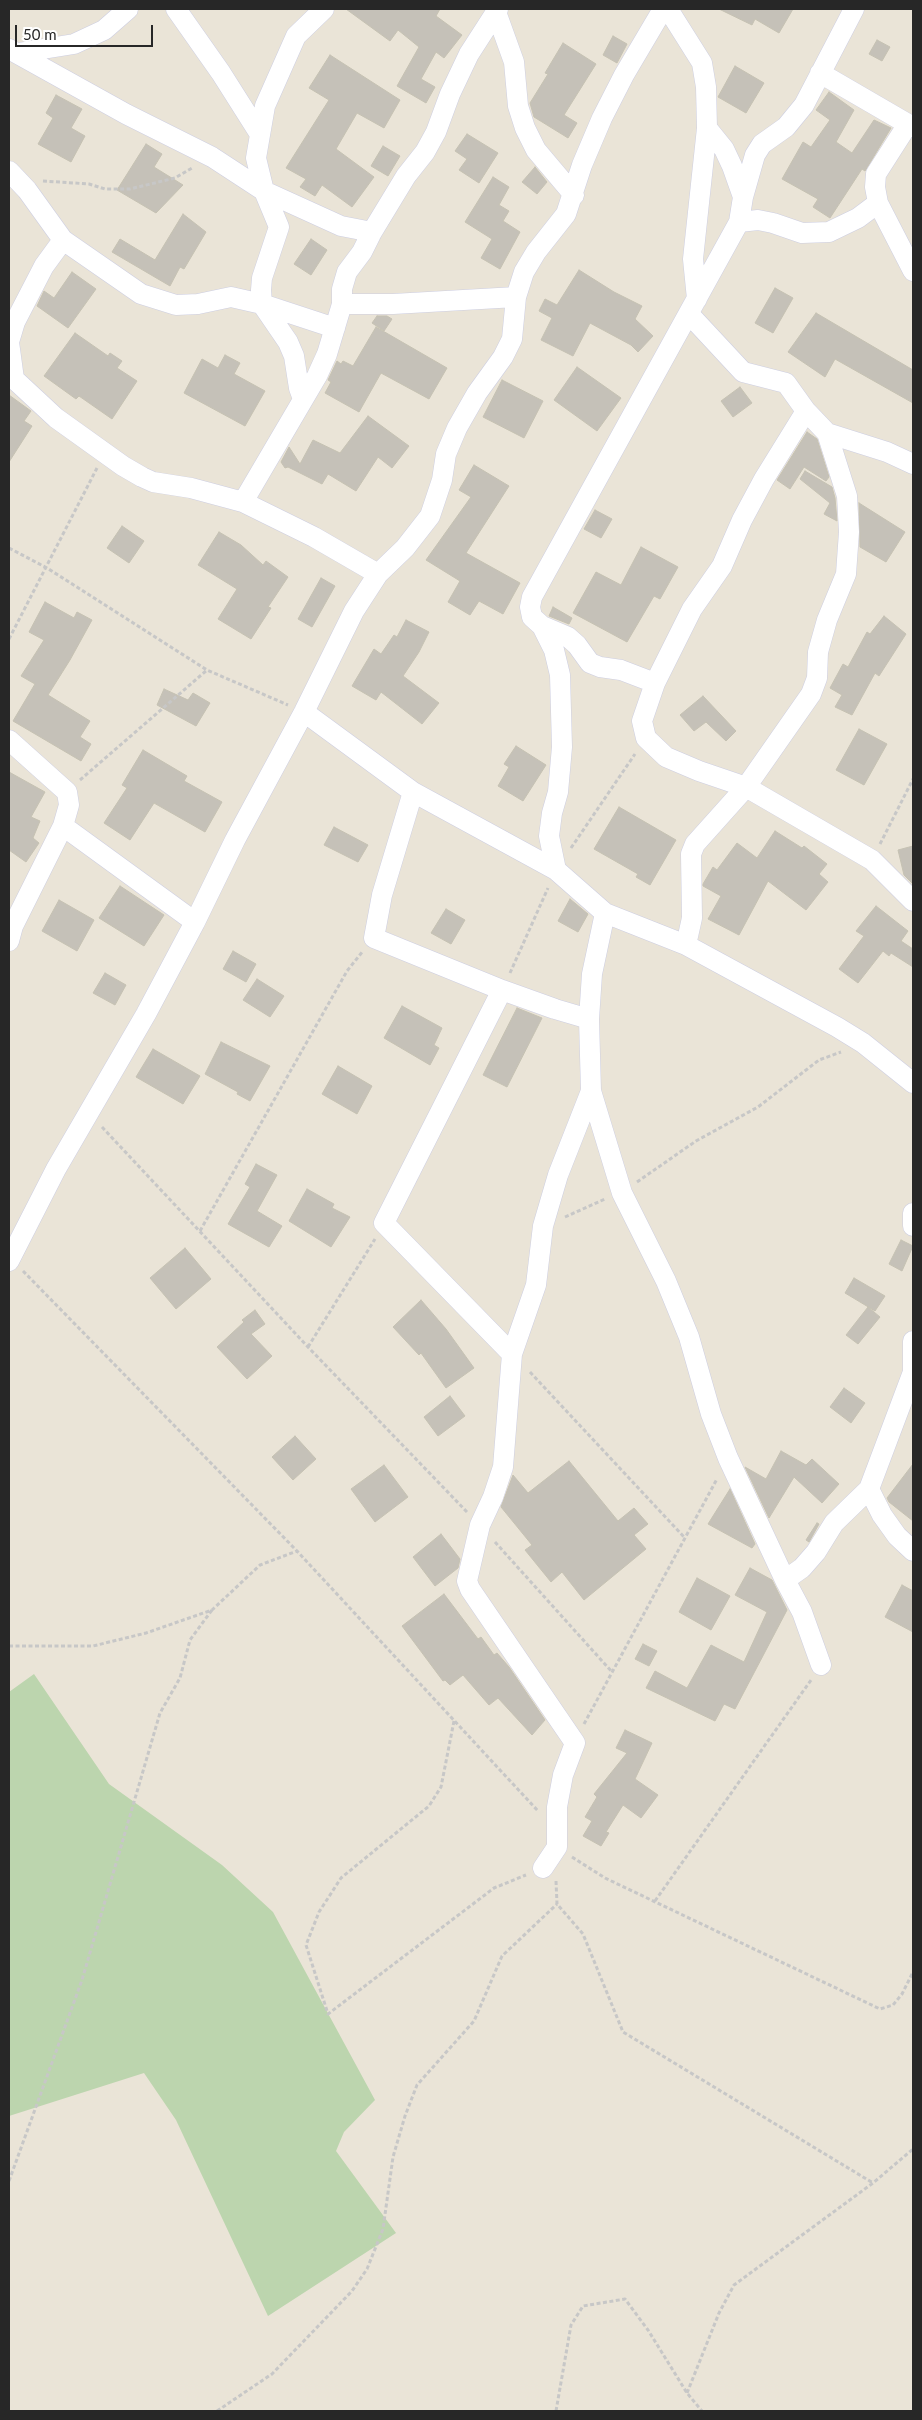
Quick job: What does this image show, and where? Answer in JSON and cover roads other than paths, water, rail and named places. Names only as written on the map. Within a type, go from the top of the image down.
[{"type":"street","points":[[13,51],[74,44],[104,30],[128,9]]},
{"type":"street","points":[[176,9],[222,73],[260,133]]},
{"type":"street","points":[[303,398],[299,388],[294,356],[288,342],[262,304],[261,284],[279,227],[264,191],[256,158],[265,106],[296,36],[324,9]]},
{"type":"street","points":[[9,1259],[88,1112],[146,1014],[195,922],[354,611],[378,574],[406,548],[430,516],[442,480],[446,454],[457,428],[477,393],[503,357],[512,340],[516,297],[524,272],[536,252],[566,214],[574,195],[582,165],[602,118],[624,75],[663,9]]},
{"type":"street","points":[[668,9],[702,63],[706,87],[707,128],[693,259],[693,307],[743,372],[786,383],[806,411],[826,432],[847,496],[849,532],[846,574],[827,620],[818,652],[817,678],[811,694],[746,787],[695,844],[691,854],[692,918],[686,945]]},
{"type":"street","points":[[654,683],[622,670],[600,667],[590,663],[577,645],[568,637],[542,626],[532,617],[530,607],[532,597],[738,222],[743,197],[758,150],[786,127],[804,104],[854,9]]},
{"type":"street","points":[[497,10],[514,62],[518,106],[525,128],[536,150],[574,195]]},
{"type":"street","points":[[242,502],[317,376],[342,304],[342,289],[347,272],[362,252],[406,176],[436,132],[450,94],[469,54],[497,10]]},
{"type":"street","points":[[13,51],[126,114],[212,157],[264,191],[341,226],[372,232]]},
{"type":"street","points":[[820,73],[911,125],[876,174],[875,187],[878,203],[913,271]]},
{"type":"street","points":[[707,128],[724,149],[743,197]]},
{"type":"street","points":[[12,174],[63,240],[141,294],[176,305],[198,304],[231,297],[262,304],[335,328]]},
{"type":"street","points":[[738,222],[758,220],[802,233],[829,232],[858,218],[878,203]]},
{"type":"street","points":[[63,240],[44,266],[15,322],[9,342],[11,379],[56,418],[123,466],[153,482],[191,488],[242,502],[314,536],[378,574]]},
{"type":"street","points":[[342,304],[393,304],[516,297]]},
{"type":"street","points":[[806,411],[751,504],[722,566],[692,609],[654,683],[642,721],[646,738],[666,756],[699,771],[746,787],[872,860],[913,901]]},
{"type":"street","points":[[826,432],[887,452],[913,464]]},
{"type":"street","points":[[542,626],[554,650],[560,675],[562,747],[558,792],[552,813],[549,836],[556,870]]},
{"type":"street","points":[[304,712],[413,792],[556,870],[605,913],[686,945],[863,1044],[909,1073]]},
{"type":"street","points":[[9,740],[67,792],[69,805],[63,826],[13,926],[9,941]]},
{"type":"street","points":[[413,792],[382,895],[374,938],[502,990],[555,1009],[590,1018]]},
{"type":"street","points":[[63,826],[195,922]]},
{"type":"street","points":[[605,913],[592,974],[590,1018],[591,1091],[622,1193],[666,1281],[689,1337],[711,1414],[728,1458],[802,1612],[822,1665]]},
{"type":"street","points":[[502,990],[384,1223],[512,1354]]},
{"type":"street","points":[[543,1868],[557,1847],[557,1807],[563,1775],[575,1743],[470,1589],[468,1574],[480,1525],[493,1497],[503,1467],[512,1354],[536,1285],[544,1226],[558,1175],[591,1091]]},
{"type":"street","points":[[913,1213],[913,1226]]},
{"type":"street","points":[[786,1580],[802,1568],[816,1552],[834,1523],[869,1489],[913,1373],[913,1341]]},
{"type":"street","points":[[869,1489],[882,1515],[898,1536],[913,1551]]}]
